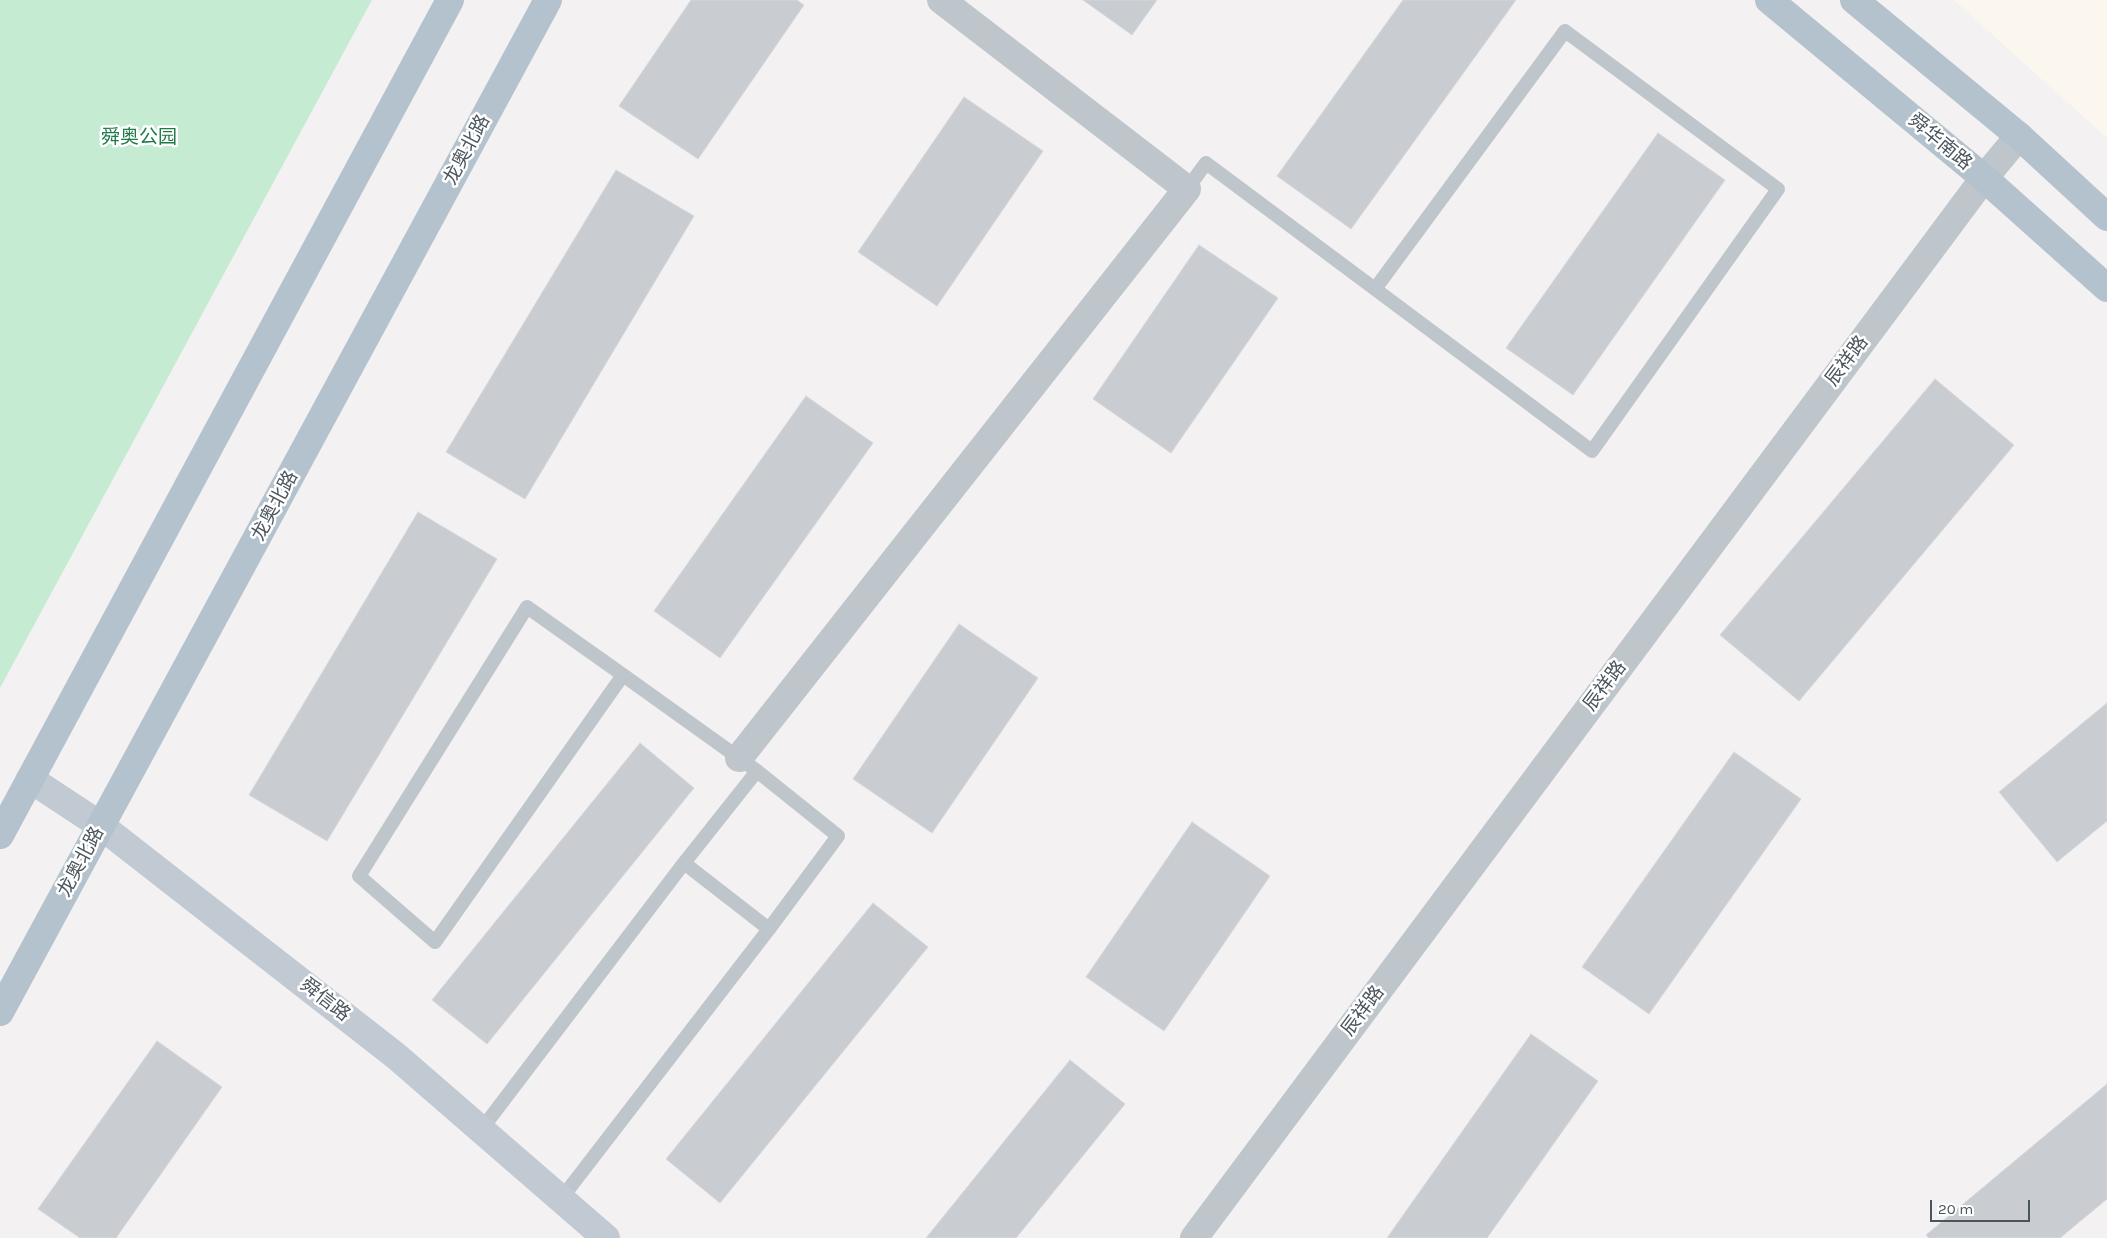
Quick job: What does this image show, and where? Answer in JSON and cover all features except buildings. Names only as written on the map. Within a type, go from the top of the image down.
[{"type":"main road","points":[[0,835],[450,0]]},
{"type":"main road","name":"龙奥北路","points":[[0,1012],[548,0]]},
{"type":"main road","name":"舜华南路","points":[[1769,0],[1984,178],[2107,288]]},
{"type":"main road","points":[[1854,0],[2018,136],[2107,217]]},
{"type":"street","points":[[748,764],[1187,189],[941,0]]},
{"type":"street","name":"辰祥路","points":[[1194,1238],[1984,178],[2018,136]]},
{"type":"street","name":"舜信路","points":[[30,779],[100,825],[396,1056],[606,1238]]},
{"type":"lane","points":[[1187,189],[1206,163],[1592,451],[1778,189],[1566,31],[1375,289]]},
{"type":"lane","points":[[561,1199],[769,929],[838,836],[748,764],[527,606],[360,876],[435,942],[623,675]]},
{"type":"lane","points":[[481,1130],[684,863],[748,764]]},
{"type":"lane","points":[[684,863],[769,929]]},
{"type":"shaded area","points":[[1954,0],[2107,0],[2107,138]]},
{"type":"green space","name":"舜奥公园","points":[[0,0],[372,0],[0,688]]}]
